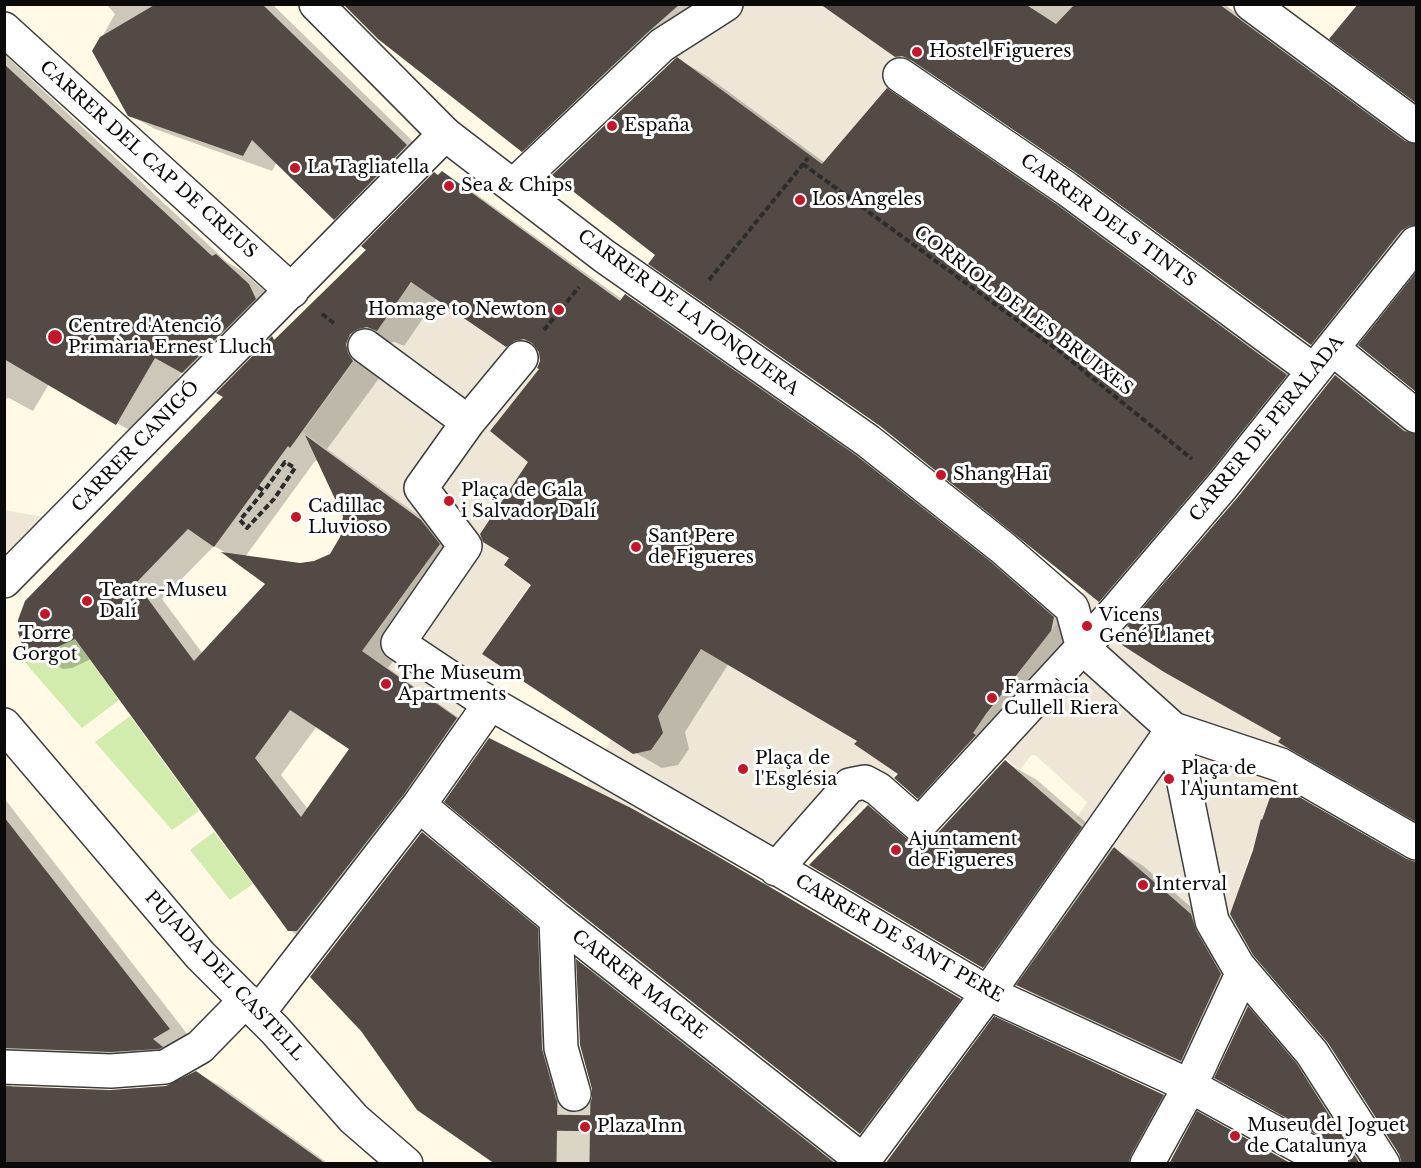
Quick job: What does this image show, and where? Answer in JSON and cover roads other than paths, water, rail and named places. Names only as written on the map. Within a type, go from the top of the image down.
[{"type":"street","name":"CARRER DE LA JONQUERA","points":[[316,4],[445,134],[604,256],[868,441],[1003,548],[1072,608],[1083,648]]},
{"type":"street","points":[[513,186],[662,45],[726,4]]},
{"type":"street","points":[[1251,4],[1416,126]]},
{"type":"street","name":"CARRER DEL CAP DE CREUS","points":[[4,28],[292,291]]},
{"type":"street","name":"CARRER DELS TINTS","points":[[900,75],[1323,360],[1416,416]]},
{"type":"street","name":"CARRER CANIGÓ","points":[[4,582],[445,134]]},
{"type":"street","name":"CARRER DE PERALADA","points":[[1083,648],[1223,484],[1416,243]]},
{"type":"street","points":[[365,346],[468,422],[521,358]]},
{"type":"street","name":"CARRER DE SANT PERE","points":[[468,422],[421,488],[465,546],[398,643],[483,699],[988,993],[1190,1086],[1332,1164]]},
{"type":"street","points":[[776,869],[850,785],[865,782],[878,789],[919,825],[1083,648],[1173,729],[1281,765],[1416,843]]},
{"type":"street","points":[[4,1067],[111,1071],[165,1067],[200,1047],[252,1006],[419,805],[483,699]]},
{"type":"street","name":"PUJADA DEL CASTELL","points":[[4,725],[200,955],[252,1006],[354,1119],[406,1164]]},
{"type":"street","points":[[862,1162],[988,993],[1173,729]]},
{"type":"street","points":[[1173,729],[1212,921],[1240,969],[1312,1053],[1383,1164]]},
{"type":"street","name":"CARRER MAGRE","points":[[419,805],[556,919],[862,1162]]},
{"type":"street","points":[[556,919],[561,1048],[574,1094]]},
{"type":"street","points":[[1147,1164],[1190,1086],[1240,969]]},
{"type":"tunnel","points":[[573,1164],[574,1094]]},
{"type":"place","name":"Hostel Figueres","points":[[917,52]]},
{"type":"place","name":"España","points":[[612,126]]},
{"type":"place","name":"La Tagliatella","points":[[295,168]]},
{"type":"place","name":"Sea & Chips","points":[[449,186]]},
{"type":"place","name":"Los Angeles","points":[[800,200]]},
{"type":"place","name":"Homage to Newton","points":[[559,310]]},
{"type":"place","name":"Centre d'Atenció Primària Ernest Lluch","points":[[55,337]]},
{"type":"place","name":"Shang Haï","points":[[941,475]]},
{"type":"place","name":"Plaça de Gala i Salvador Dalí","points":[[449,501]]},
{"type":"place","name":"Cadillac Lluvioso","points":[[296,517]]},
{"type":"place","name":"Sant Pere de Figueres","points":[[636,547]]},
{"type":"place","name":"Teatre-Museu Dalí","points":[[87,601]]},
{"type":"place","name":"Torre Gorgot","points":[[45,614]]},
{"type":"place","name":"Vicens Gené Llanet","points":[[1087,626]]},
{"type":"place","name":"The Museum Apartments","points":[[386,684]]},
{"type":"place","name":"Farmàcia Cullell Riera","points":[[992,698]]},
{"type":"place","name":"Plaça de l'Església","points":[[743,769]]},
{"type":"place","name":"Plaça de l'Ajuntament","points":[[1169,779]]},
{"type":"place","name":"Ajuntament de Figueres","points":[[896,850]]},
{"type":"place","name":"Interval","points":[[1143,885]]},
{"type":"place","name":"Plaza Inn","points":[[585,1127]]},
{"type":"place","name":"Museu del Joguet de Catalunya","points":[[1235,1136]]}]
